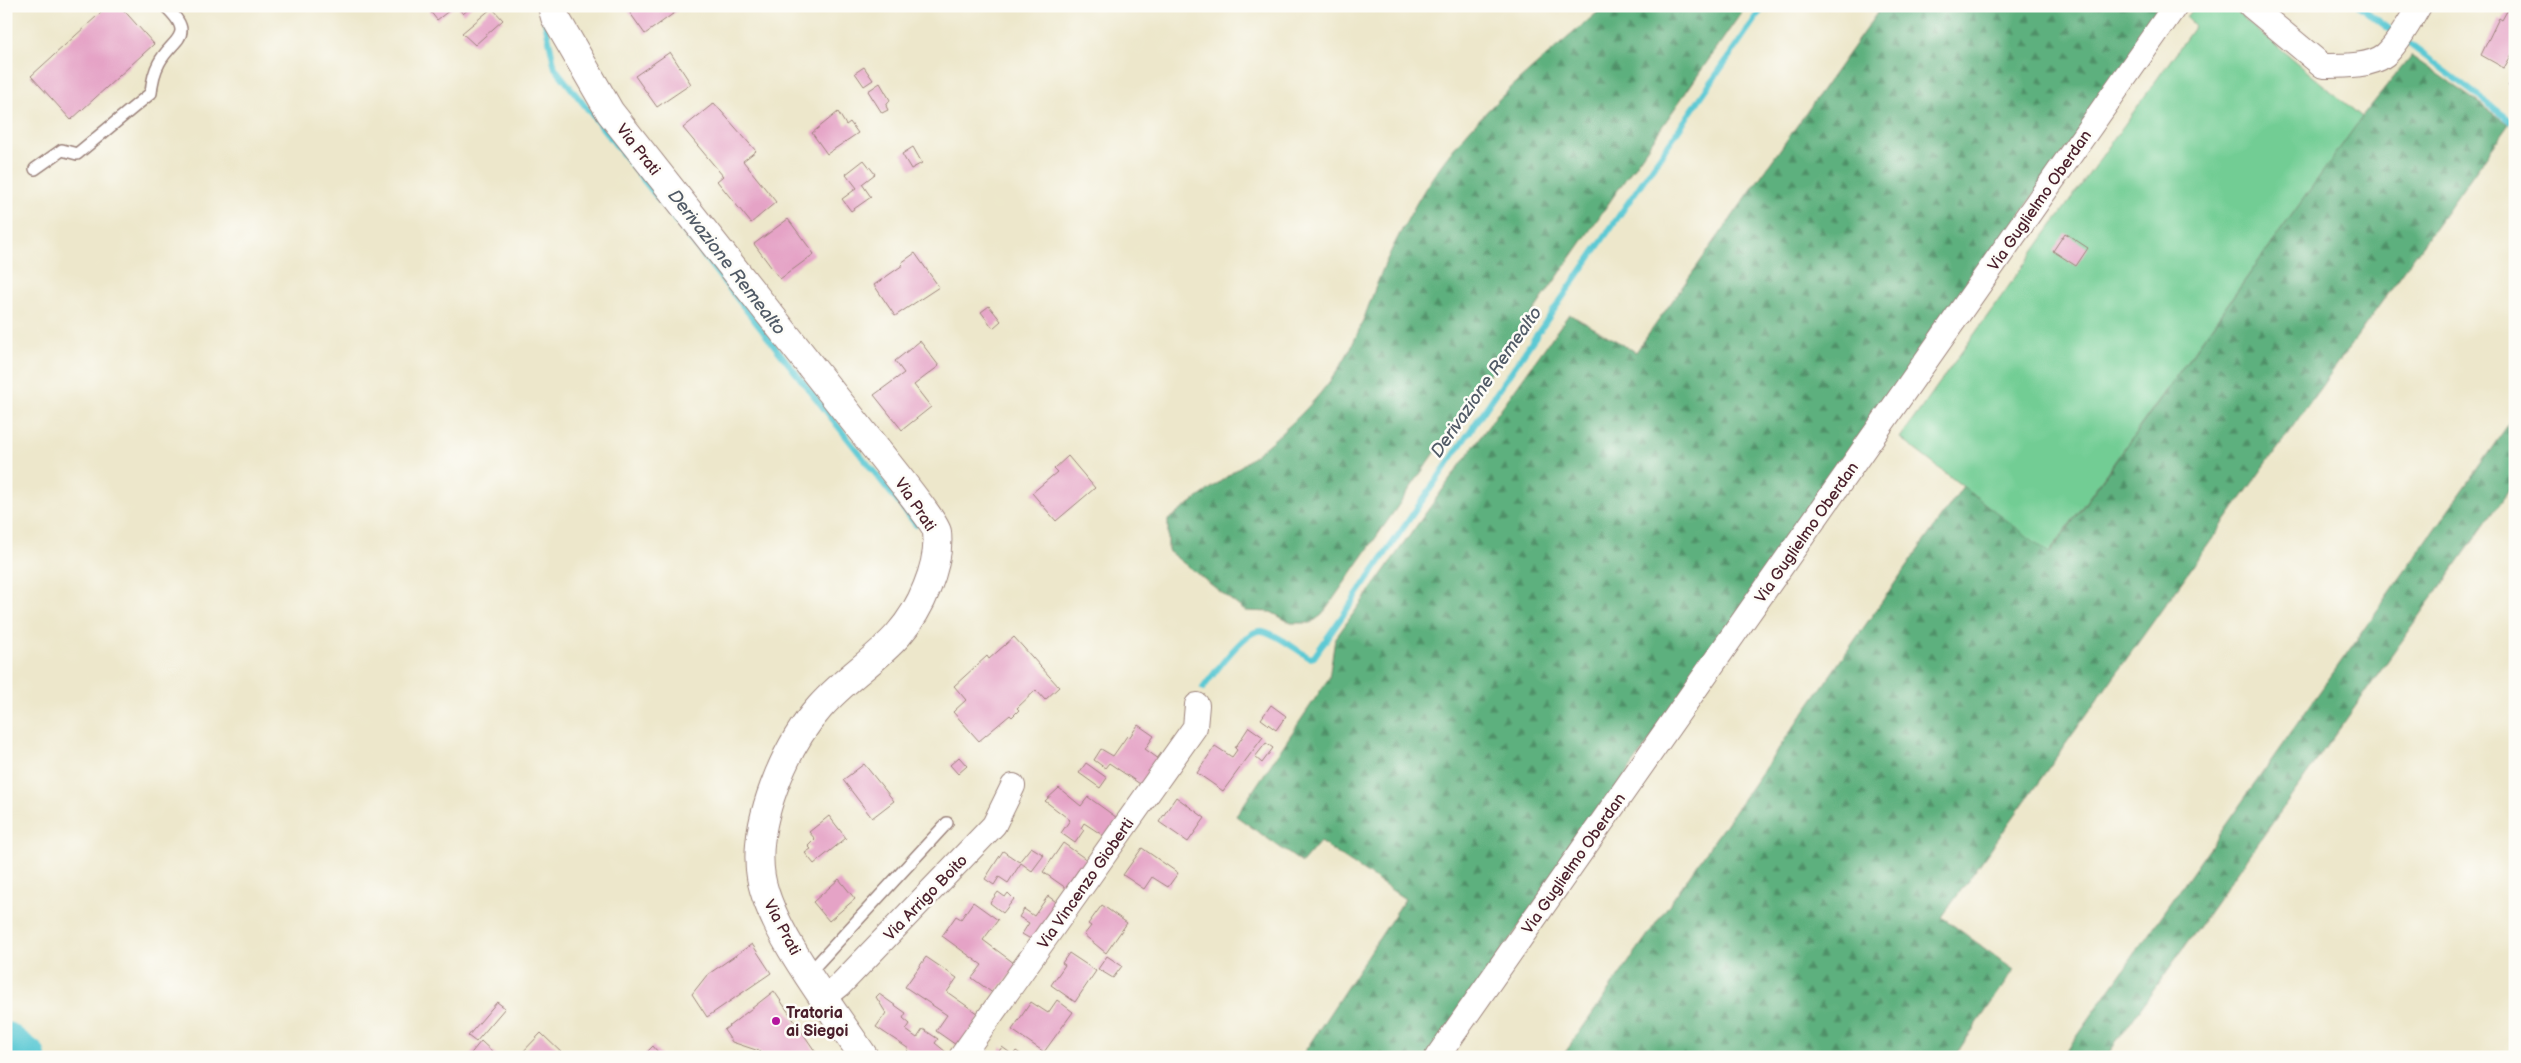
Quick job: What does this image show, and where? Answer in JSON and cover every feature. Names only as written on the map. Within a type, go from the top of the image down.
[{"type":"street","name":"Via Prati","points":[[552,6],[555,17],[610,112],[897,475],[937,530],[935,568],[918,610],[896,639],[821,706],[796,737],[779,774],[767,809],[761,847],[761,877],[768,903],[808,974],[864,1057]]},
{"type":"street","name":"Via Guglielmo Oberdan","points":[[1437,1057],[2175,6]]},
{"type":"street","points":[[2251,6],[2324,66],[2357,65],[2384,56],[2415,14]]},
{"type":"street","name":"Via Vincenzo Gioberti","points":[[960,1057],[1195,727],[1197,705]]},
{"type":"street","name":"Via Arrigo Boito","points":[[825,997],[840,984],[994,825],[1012,786]]},
{"type":"lane","points":[[35,169],[62,150],[77,154],[151,93],[153,77],[159,61],[179,41],[180,35],[178,18],[165,6]]},
{"type":"lane","points":[[808,974],[947,823]]},
{"type":"green space","points":[[1605,6],[1746,6],[1322,615],[1311,623],[1291,623],[1271,612],[1245,611],[1168,551],[1168,520],[1236,470],[1280,434],[1320,393],[1337,371],[1351,348],[1389,254],[1434,174],[1455,147],[1501,97]]},
{"type":"green space","points":[[1882,6],[2167,6],[1427,1057],[1301,1057],[1405,899],[1320,842],[1302,863],[1236,816],[1329,678],[1335,639],[1569,314],[1636,352]]},
{"type":"green space","points":[[2198,6],[2231,8],[2362,117],[2049,553],[1900,438],[2195,26],[2186,17],[2193,8]]},
{"type":"green space","points":[[2411,56],[2509,124],[1942,917],[2014,970],[1954,1057],[1562,1057],[1963,486],[2050,553],[2362,117]]},
{"type":"green space","points":[[2515,415],[2515,482],[2106,1057],[2062,1057]]},
{"type":"building","points":[[108,6],[120,6],[154,44],[71,120],[31,76]]},
{"type":"building","points":[[426,6],[455,6],[437,20]]},
{"type":"building","points":[[457,6],[472,6],[463,14]]},
{"type":"building","points":[[625,6],[674,6],[677,11],[645,34]]},
{"type":"building","points":[[492,8],[503,20],[475,45],[462,33]]},
{"type":"building","points":[[2507,11],[2515,15],[2515,49],[2504,68],[2481,55],[2499,18],[2502,20]]},
{"type":"building","points":[[670,52],[691,84],[657,107],[635,76]]},
{"type":"building","points":[[864,67],[873,80],[864,86],[855,73]]},
{"type":"building","points":[[2515,76],[2515,90],[2508,86]]},
{"type":"building","points":[[880,83],[890,100],[886,106],[888,110],[882,113],[868,91]]},
{"type":"building","points":[[714,103],[756,151],[743,161],[776,202],[751,223],[717,181],[723,176],[683,128]]},
{"type":"building","points":[[838,112],[846,125],[850,122],[858,133],[827,154],[812,133]]},
{"type":"building","points":[[913,147],[922,163],[911,169],[902,154]]},
{"type":"building","points":[[864,160],[875,174],[862,184],[871,197],[851,211],[842,199],[857,188],[846,174]]},
{"type":"building","points":[[788,219],[814,254],[780,279],[754,244]]},
{"type":"building","points":[[2065,233],[2088,248],[2076,266],[2053,251]]},
{"type":"building","points":[[915,253],[939,287],[895,316],[874,285],[903,265],[901,263]]},
{"type":"building","points":[[989,306],[1001,321],[993,328],[981,312]]},
{"type":"building","points":[[920,341],[939,366],[914,385],[931,407],[902,430],[874,395],[904,373],[895,361]]},
{"type":"building","points":[[1068,456],[1095,488],[1056,521],[1032,493],[1057,472],[1054,469]]},
{"type":"building","points":[[1014,637],[1059,687],[1045,700],[1036,690],[1017,708],[1019,710],[1012,717],[1010,715],[979,741],[953,712],[966,700],[954,686],[987,656],[989,659]]},
{"type":"building","points":[[1271,705],[1286,716],[1276,730],[1261,719]]},
{"type":"building","points":[[1138,725],[1154,736],[1145,749],[1163,762],[1146,788],[1109,763],[1105,768],[1094,760],[1101,749],[1113,756],[1127,736],[1129,738]]},
{"type":"building","points":[[1249,727],[1263,737],[1223,791],[1197,773],[1215,746],[1232,757],[1237,750],[1235,748]]},
{"type":"building","points":[[1266,743],[1273,748],[1262,763],[1255,757]]},
{"type":"building","points":[[959,757],[967,766],[958,774],[950,765]]},
{"type":"building","points":[[1086,763],[1107,778],[1100,788],[1079,773]]},
{"type":"building","points":[[864,764],[894,801],[872,818],[843,780]]},
{"type":"building","points":[[1059,788],[1081,806],[1088,797],[1120,820],[1107,838],[1084,823],[1081,828],[1084,830],[1075,843],[1061,833],[1070,820],[1045,801]]},
{"type":"building","points":[[1176,797],[1205,818],[1188,842],[1159,822]]},
{"type":"building","points":[[829,816],[846,838],[814,864],[805,853],[811,849],[808,846],[815,839],[809,832]]},
{"type":"building","points":[[1063,843],[1090,862],[1083,872],[1079,869],[1066,888],[1043,872]]},
{"type":"building","points":[[1031,847],[1044,855],[1032,871],[1021,863],[1008,883],[999,877],[994,885],[985,879],[1003,851],[1019,862]]},
{"type":"building","points":[[1142,848],[1178,873],[1168,887],[1152,877],[1144,889],[1123,875]]},
{"type":"building","points":[[839,879],[855,899],[829,921],[813,902]]},
{"type":"building","points":[[998,892],[1005,897],[1008,893],[1014,899],[1003,913],[990,903]]},
{"type":"building","points":[[1048,896],[1059,904],[1034,941],[1022,934],[1029,923],[1019,917],[1024,909],[1034,916]]},
{"type":"building","points":[[973,902],[998,920],[983,940],[1018,966],[994,994],[972,978],[982,965],[942,936],[956,916],[961,919]]},
{"type":"building","points":[[1102,905],[1127,923],[1106,953],[1084,935],[1091,926],[1088,924]]},
{"type":"building","points":[[752,944],[771,973],[707,1017],[692,994],[707,975]]},
{"type":"building","points":[[1069,953],[1096,971],[1075,1002],[1051,985],[1065,965],[1062,963]]},
{"type":"building","points":[[1107,956],[1122,966],[1113,978],[1098,969]]},
{"type":"building","points":[[926,957],[957,978],[947,992],[981,1016],[959,1047],[936,1031],[947,1015],[905,987]]},
{"type":"building","points":[[774,991],[819,1057],[763,1057],[759,1051],[732,1042],[724,1030]]},
{"type":"building","points":[[879,994],[906,1013],[903,1018],[910,1024],[906,1030],[917,1038],[923,1029],[938,1039],[935,1043],[952,1057],[915,1057],[907,1051],[909,1049],[876,1027],[886,1013],[876,997]]},
{"type":"building","points":[[1057,1000],[1073,1012],[1044,1052],[1012,1030],[1031,1002],[1048,1013]]},
{"type":"building","points":[[497,1002],[505,1008],[476,1042],[468,1036]]},
{"type":"building","points":[[541,1033],[566,1057],[518,1057]]},
{"type":"building","points":[[481,1041],[497,1056],[497,1057],[468,1057]]},
{"type":"building","points":[[653,1046],[662,1057],[642,1057]]},
{"type":"building","points":[[1002,1047],[1013,1055],[1016,1051],[1025,1057],[995,1057]]},
{"type":"waterway","name":"Derivazione Remealto","points":[[1203,688],[1239,644],[1256,632],[1263,631],[1269,633],[1310,658],[1314,657],[1764,6]]},
{"type":"waterway","name":"Derivazione Remealto","points":[[2359,6],[2396,34]]},
{"type":"waterway","name":"Derivazione Remealto","points":[[545,22],[555,68],[916,525]]},
{"type":"waterway","name":"Derivazione Remealto","points":[[2404,40],[2515,124]]},
{"type":"waterway","points":[[6,1041],[27,1057]]},
{"type":"place","name":"Tratoria ai Siegoi","points":[[776,1021]]}]
